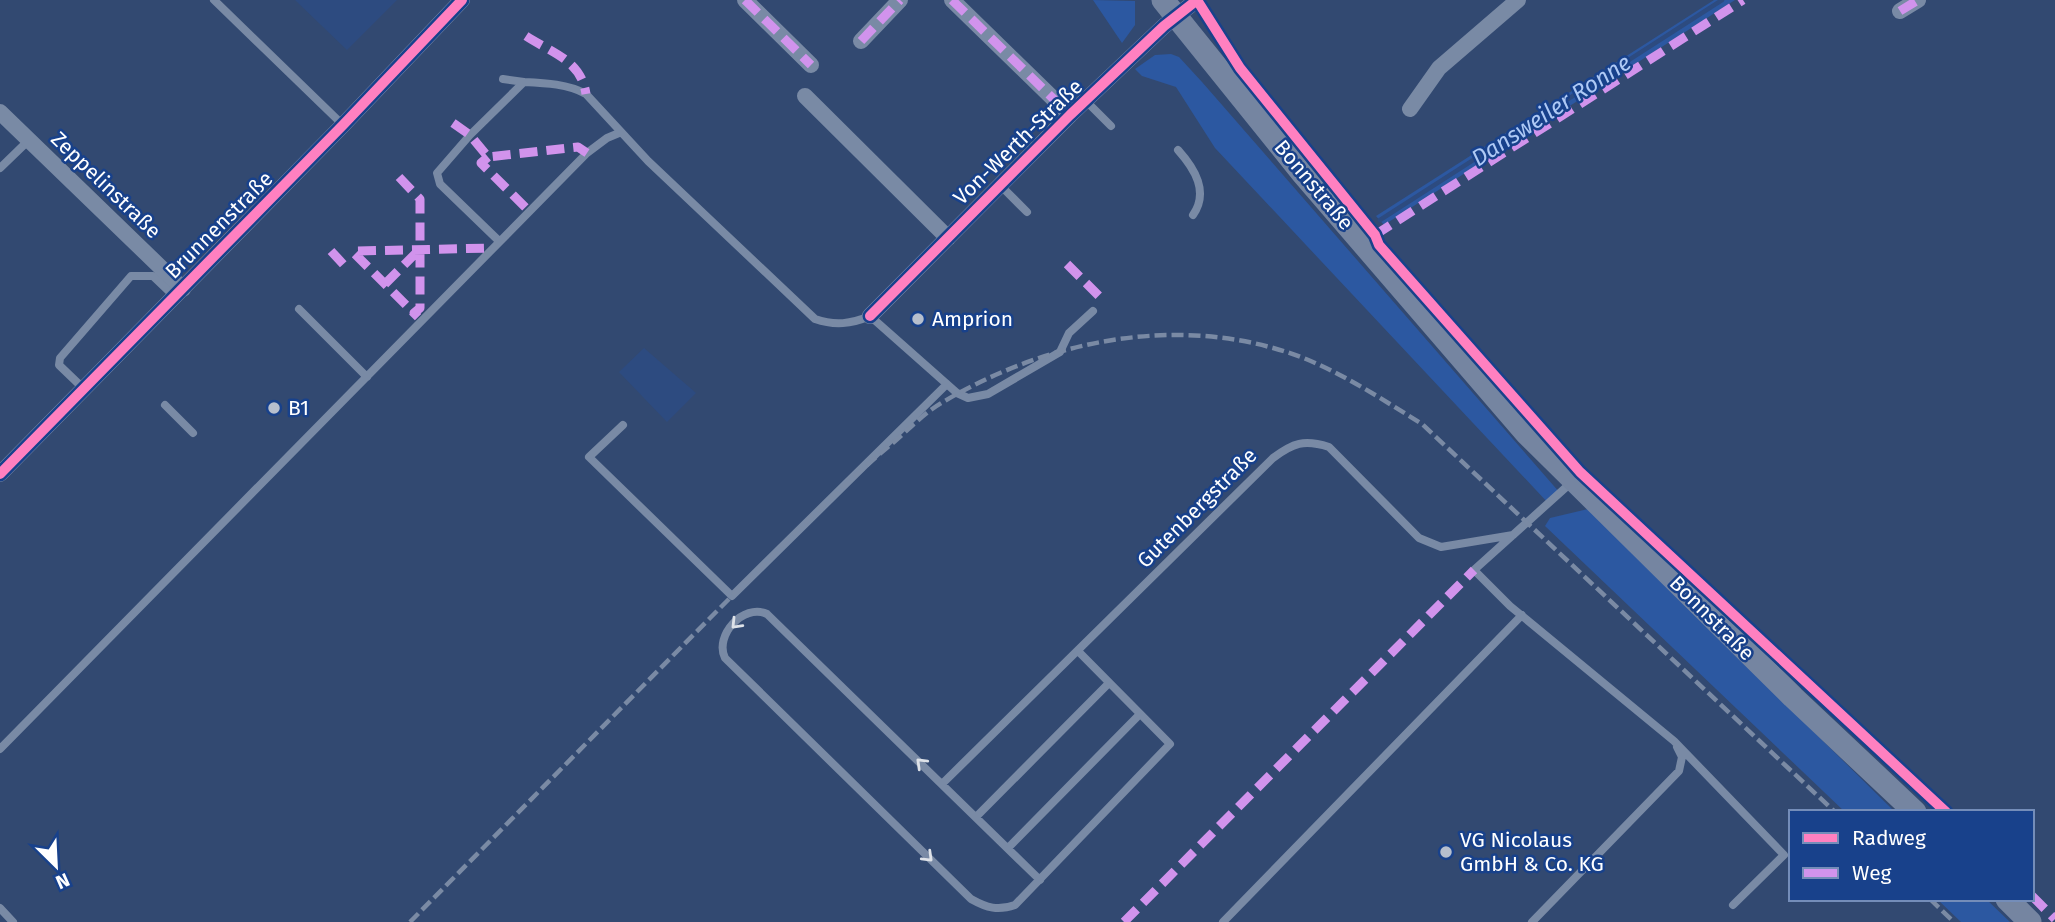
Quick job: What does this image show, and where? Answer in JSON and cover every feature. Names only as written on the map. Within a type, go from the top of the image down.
[{"type":"main road","name":"Bonnstraße","points":[[1169,9],[1312,184],[1526,433],[1793,697],[1913,810]]},
{"type":"main road","points":[[2009,901],[2030,922]]},
{"type":"street","name":"Brunnenstraße","points":[[0,474],[462,0]]},
{"type":"street","points":[[745,0],[811,65]]},
{"type":"street","points":[[861,41],[900,0]]},
{"type":"street","name":"Von-Werth-Straße","points":[[952,0],[1070,115]]},
{"type":"street","name":"Von-Werth-Straße","points":[[870,316],[1070,115],[1087,102],[1169,9],[1197,0]]},
{"type":"street","points":[[1410,109],[1439,68],[1518,0]]},
{"type":"street","points":[[1900,11],[1918,0]]},
{"type":"street","points":[[805,96],[948,238]]},
{"type":"street","name":"Zeppelinstraße","points":[[0,112],[179,293]]},
{"type":"lane","points":[[214,0],[343,125]]},
{"type":"lane","points":[[503,79],[575,88],[586,94],[619,133],[815,319],[837,324],[852,323],[870,316],[947,384],[968,398],[988,394],[1060,352],[1069,333],[1093,312]]},
{"type":"lane","points":[[499,241],[440,184],[437,173],[462,143],[524,82]]},
{"type":"lane","points":[[1087,102],[1111,126]]},
{"type":"lane","points":[[0,748],[595,145],[619,133]]},
{"type":"lane","points":[[0,168],[29,140]]},
{"type":"lane","points":[[1178,150],[1189,163],[1202,194],[1200,204],[1193,215]]},
{"type":"lane","points":[[1000,185],[1027,212]]},
{"type":"lane","points":[[84,389],[59,365],[60,358],[131,276],[153,276],[179,293]]},
{"type":"lane","points":[[299,309],[367,377]]},
{"type":"lane","points":[[623,425],[589,457],[732,596],[947,384]]},
{"type":"lane","points":[[164,405],[193,433]]},
{"type":"lane","name":"Gutenbergstraße","points":[[942,784],[1273,458],[1293,443],[1312,442],[1329,447],[1419,538],[1430,543],[1441,547],[1513,535]]},
{"type":"lane","points":[[1573,481],[1474,570],[1522,615],[1674,741],[1784,855],[1733,905]]},
{"type":"lane","points":[[1040,880],[767,614],[758,610],[747,612],[722,638],[720,649],[725,658],[971,899],[986,907],[1002,909],[1015,905],[1040,880],[1170,744],[1078,651]]},
{"type":"lane","points":[[1223,922],[1522,615]]},
{"type":"lane","points":[[976,817],[1109,683]]},
{"type":"lane","points":[[1008,848],[1140,714]]},
{"type":"lane","points":[[1532,922],[1679,771],[1682,757],[1674,741]]},
{"type":"lane","points":[[0,908],[13,922]]},
{"type":"shaded area","points":[[295,0],[397,0],[347,50]]},
{"type":"shaded area","points":[[1093,0],[1135,1],[1135,25],[1122,43]]},
{"type":"shaded area","points":[[1714,0],[1735,0],[1384,225],[1376,216]]},
{"type":"shaded area","points":[[1171,54],[1179,57],[1202,82],[1560,493],[1549,504],[1215,148],[1176,87],[1142,76],[1135,69],[1155,55]]},
{"type":"shaded area","points":[[644,348],[696,393],[667,422],[619,372]]},
{"type":"shaded area","points":[[1588,509],[1893,810],[1843,810],[1545,526],[1550,518]]},
{"type":"shaded area","points":[[1939,901],[1988,901],[2010,922],[1961,922]]},
{"type":"waterway","name":"Dansweiler Ronne","points":[[1380,220],[1722,0]]},
{"type":"railway","points":[[410,922],[803,525],[930,411],[985,380],[1029,362],[1074,348],[1120,339],[1167,335],[1214,337],[1261,345],[1306,359],[1351,381],[1422,424],[1833,810]]},
{"type":"railway","points":[[1932,901],[1954,922]]},
{"type":"marked path","points":[[745,0],[811,65]]},
{"type":"marked path","points":[[861,41],[900,0]]},
{"type":"marked path","points":[[952,0],[1070,115]]},
{"type":"marked path","points":[[1375,235],[1743,0]]},
{"type":"marked path","points":[[1900,11],[1918,0]]},
{"type":"marked path","points":[[526,36],[572,65],[583,82],[586,94]]},
{"type":"marked path","points":[[453,123],[470,135],[488,157],[578,147],[587,153]]},
{"type":"marked path","points":[[488,157],[481,163],[529,211]]},
{"type":"marked path","points":[[399,177],[420,199],[420,308],[414,313],[422,321]]},
{"type":"marked path","points":[[358,251],[492,248]]},
{"type":"marked path","points":[[385,284],[419,250]]},
{"type":"marked path","points":[[331,251],[344,265]]},
{"type":"marked path","points":[[355,254],[414,313]]},
{"type":"marked path","points":[[1067,264],[1082,279]]},
{"type":"marked path","points":[[1086,283],[1104,301]]},
{"type":"marked path","points":[[1124,922],[1474,570]]},
{"type":"marked path","points":[[2034,898],[2055,919]]},
{"type":"cycle path","points":[[0,474],[462,0]]},
{"type":"cycle path","points":[[1197,0],[1240,68],[1375,235],[1379,245],[1580,472],[1944,810]]},
{"type":"cycle path","points":[[870,316],[1070,115],[1164,26],[1197,0]]},
{"type":"place","name":"Amprion","points":[[918,319]]},
{"type":"place","name":"B1","points":[[274,408]]},
{"type":"place","name":"VG Nicolaus GmbH & Co. KG","points":[[1446,852]]}]
